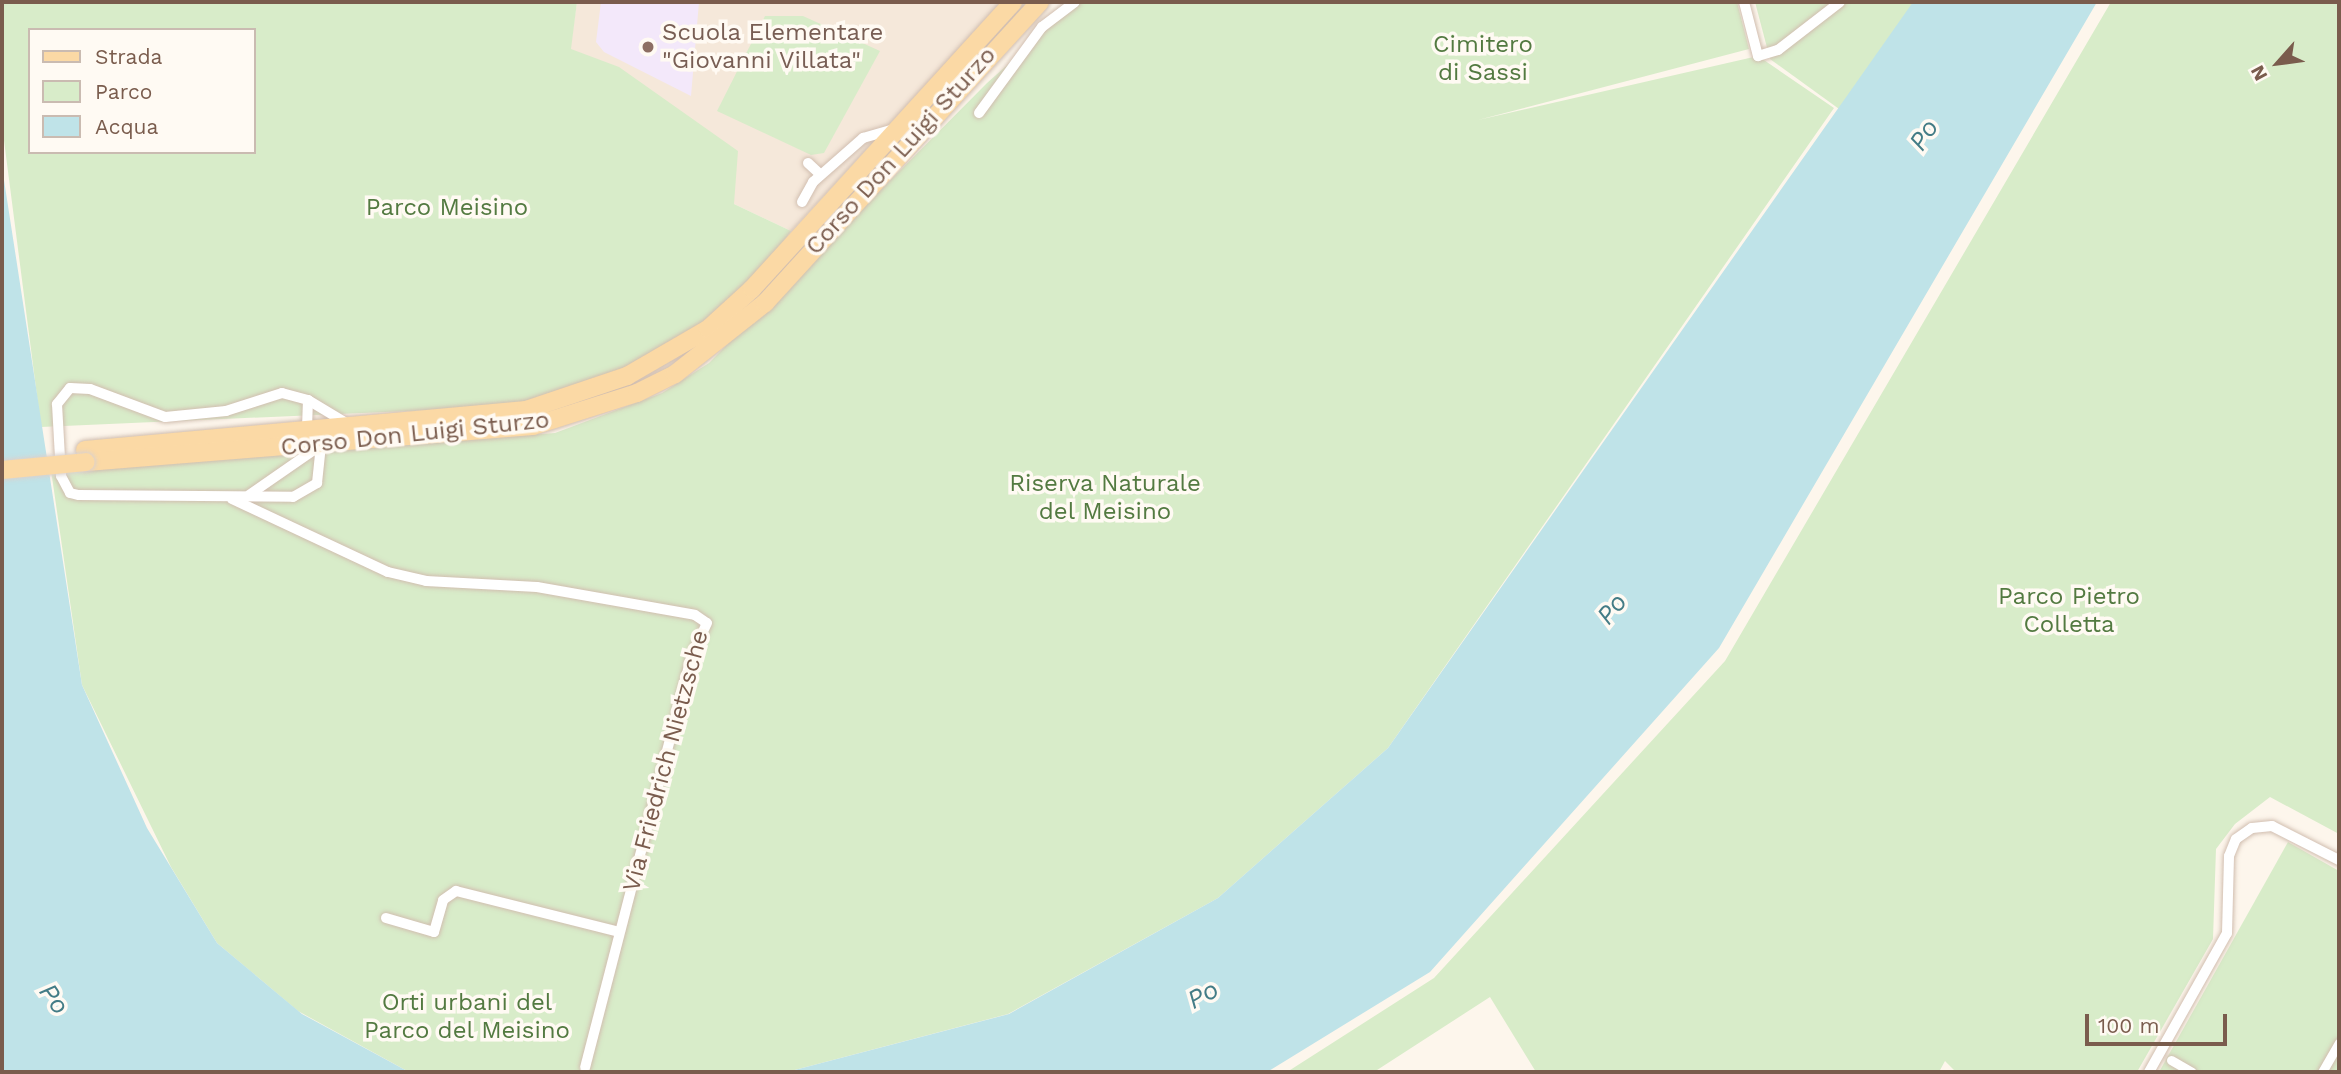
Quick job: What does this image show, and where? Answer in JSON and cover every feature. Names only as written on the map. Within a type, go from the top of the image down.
[{"type":"main road","name":"Corso Don Luigi Sturzo","points":[[85,456],[307,428],[526,410],[577,398],[664,358],[752,289],[1013,2]]},
{"type":"main road","name":"Corso Don Luigi Sturzo","points":[[85,456],[320,444],[533,426],[675,374],[765,303],[1040,2]]},
{"type":"main road","points":[[2,459],[85,456]]},
{"type":"main road","points":[[2,470],[85,456]]},
{"type":"street","points":[[979,113],[1042,27],[1075,2]]},
{"type":"street","points":[[1744,2],[1758,56],[1778,50],[1840,2]]},
{"type":"street","points":[[802,202],[820,174],[863,138],[897,128]]},
{"type":"street","points":[[808,163],[820,174]]},
{"type":"street","points":[[320,444],[321,475],[311,490],[238,499],[70,493],[61,476],[61,394],[90,389],[165,417],[226,411],[282,394],[308,400],[348,424]]},
{"type":"street","points":[[307,428],[308,400]]},
{"type":"street","points":[[238,499],[320,444]]},
{"type":"street","name":"Via Friedrich Nietzsche","points":[[238,499],[388,572],[426,581],[537,587],[704,619],[706,633],[691,657],[585,1067]]},
{"type":"street","points":[[2149,1072],[2227,933],[2229,856],[2236,839],[2262,825],[2302,839],[2339,860]]},
{"type":"street","points":[[386,918],[433,932],[443,900],[456,891],[619,932]]},
{"type":"street","points":[[2322,1072],[2339,1043]]},
{"type":"street","points":[[2171,1060],[2192,1072]]},
{"type":"shaded area","points":[[577,2],[1002,2],[791,231],[734,204],[570,49]]},
{"type":"shaded area","name":"Scuola Elementare \"Giovanni Villata\"","points":[[601,2],[699,2],[691,96],[604,52],[596,42]]},
{"type":"green space","name":"Parco Meisino","points":[[2,2],[577,2],[571,49],[619,67],[738,151],[734,204],[791,231],[762,270],[689,335],[651,359],[521,406],[41,427],[2,125]]},
{"type":"green space","name":"Riserva Naturale del Meisino","points":[[1078,2],[1737,2],[1749,49],[1478,120],[1758,56],[1834,108],[1388,748],[1218,898],[1008,1014],[787,1072],[409,1072],[298,1011],[217,943],[171,867],[82,685],[51,470],[555,433],[662,393],[709,363],[987,83]]},
{"type":"green space","points":[[1755,2],[1930,2],[1846,114],[1770,59]]},
{"type":"green space","name":"Parco Pietro Colletta","points":[[2111,2],[2339,2],[2339,834],[2270,797],[2235,824],[2216,849],[2213,939],[2137,1072],[1956,1072],[1945,1061],[1939,1072],[1536,1072],[1490,997],[1374,1072],[1287,1072],[1434,978],[1725,661]]},
{"type":"green space","points":[[765,16],[803,16],[880,51],[824,153],[811,155],[717,111]]},
{"type":"green space","points":[[2288,842],[2339,871],[2339,1072],[2159,1072]]},
{"type":"water","name":"Po","points":[[1913,2],[2097,2],[1719,648],[1430,972],[1267,1072],[787,1072],[1009,1014],[1218,898],[1388,748]]},
{"type":"water","name":"Po","points":[[2,167],[82,685],[147,828],[217,943],[302,1014],[409,1072],[2,1072]]},
{"type":"place","name":"Scuola Elementare \"Giovanni Villata\"","points":[[648,47]]},
{"type":"park label","name":"Cimitero di Sassi","points":[[1483,59]]},
{"type":"park label","name":"Orti urbani del Parco del Meisino","points":[[467,1017]]}]
